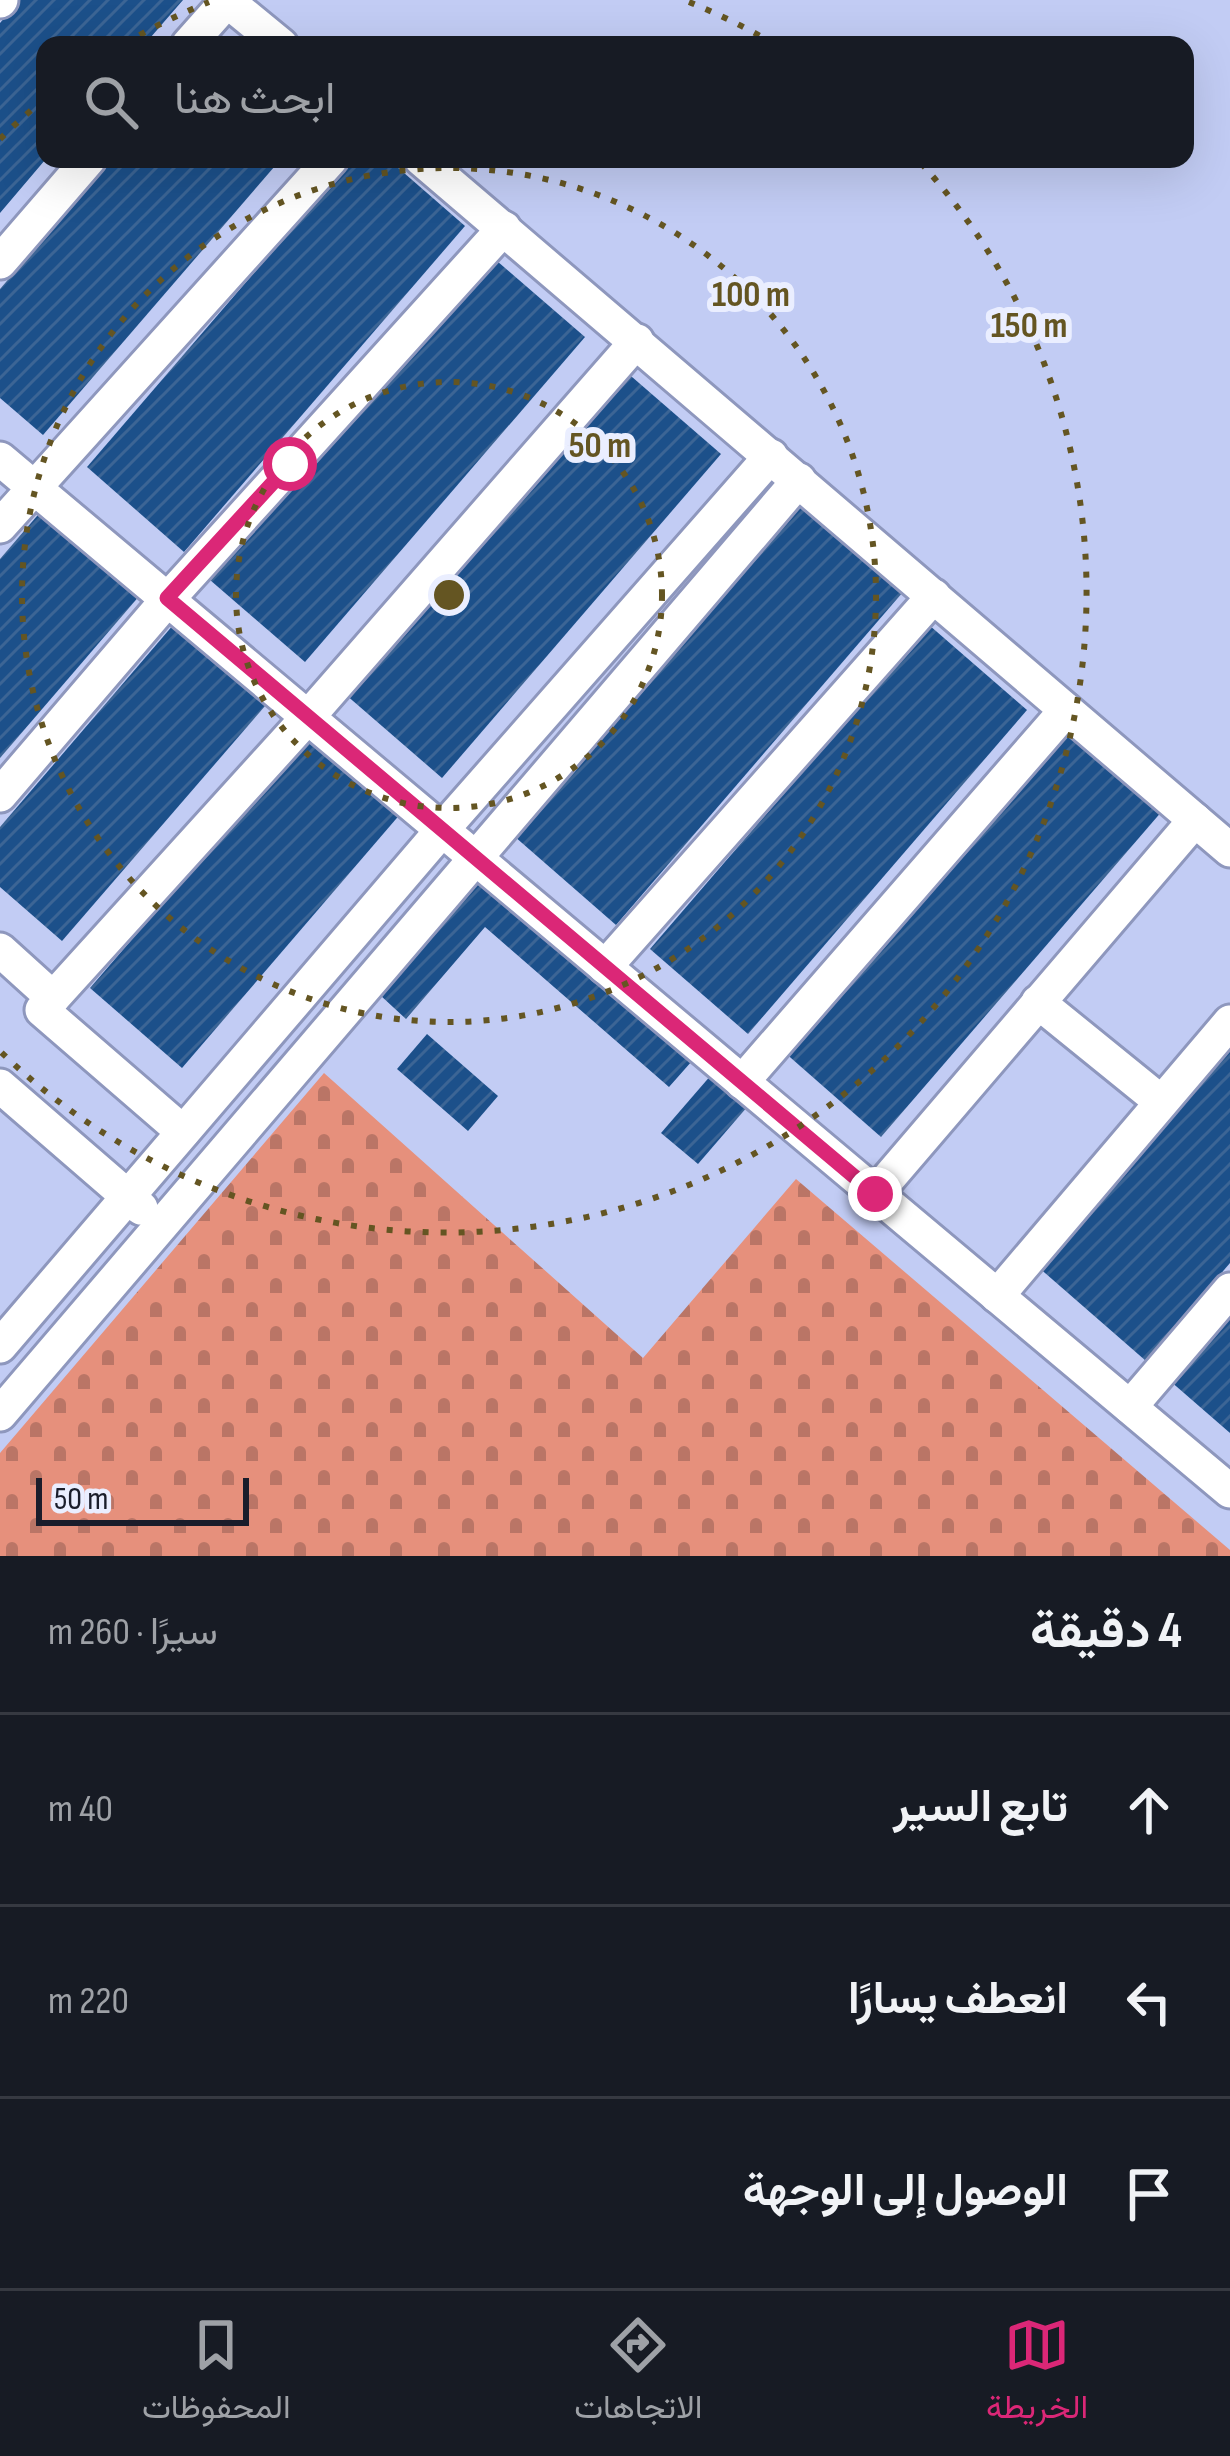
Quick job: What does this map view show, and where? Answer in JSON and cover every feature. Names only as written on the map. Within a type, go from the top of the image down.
[{"type":"street","points":[[196,36],[226,0],[270,36]]},
{"type":"street","points":[[0,262],[81,168]]},
{"type":"street","points":[[0,526],[323,168]]},
{"type":"street","points":[[432,168],[1230,850]]},
{"type":"street","points":[[0,795],[167,598],[504,228]]},
{"type":"street","points":[[184,1132],[42,1010],[308,717],[637,341]]},
{"type":"street","points":[[0,1346],[442,830],[771,457]]},
{"type":"street","points":[[0,459],[1230,1491]]},
{"type":"street","points":[[0,1414],[799,480]]},
{"type":"street","points":[[605,967],[934,596]]},
{"type":"street","points":[[607,646],[631,673]]},
{"type":"street","points":[[742,1082],[1066,710]]},
{"type":"street","points":[[875,1194],[1196,820]]},
{"type":"street","points":[[0,950],[53,998]]},
{"type":"street","points":[[323,971],[356,998]]},
{"type":"street","points":[[1038,1002],[1160,1101]]},
{"type":"street","points":[[997,1296],[1230,1022]]},
{"type":"street","points":[[0,1086],[161,1226]]},
{"type":"street","points":[[1130,1407],[1230,1290]]},
{"type":"green space","points":[[324,1073],[643,1358],[796,1179],[1230,1550],[1230,1556],[0,1556],[0,1453]]},
{"type":"building","points":[[20,0],[183,0],[152,36],[36,36],[38,168],[0,213],[0,23]]},
{"type":"building","points":[[104,168],[273,168],[43,435],[0,398],[0,289]]},
{"type":"building","points":[[344,168],[398,168],[465,226],[184,552],[87,467]]},
{"type":"building","points":[[490,255],[585,337],[305,662],[210,580]]},
{"type":"building","points":[[624,370],[721,454],[442,778],[345,694]]},
{"type":"building","points":[[801,503],[903,592],[616,925],[514,836]]},
{"type":"building","points":[[43,509],[141,594],[0,758],[0,559]]},
{"type":"building","points":[[180,617],[272,698],[62,941],[0,887],[0,827]]},
{"type":"building","points":[[929,625],[1027,710],[748,1034],[650,949]]},
{"type":"building","points":[[1065,724],[1163,810],[881,1137],[783,1051]]},
{"type":"building","points":[[310,733],[402,812],[182,1068],[90,988]]},
{"type":"building","points":[[481,878],[692,1061],[669,1087],[485,927],[406,1019],[380,995]]},
{"type":"building","points":[[427,1034],[498,1096],[468,1131],[397,1069]]},
{"type":"building","points":[[1230,1043],[1230,1263],[1146,1361],[1037,1266]]},
{"type":"building","points":[[712,1074],[748,1106],[698,1164],[661,1133]]},
{"type":"building","points":[[1230,1310],[1230,1433],[1169,1380]]},
{"type":"route","points":[[290,464],[167,598],[875,1194]]}]
